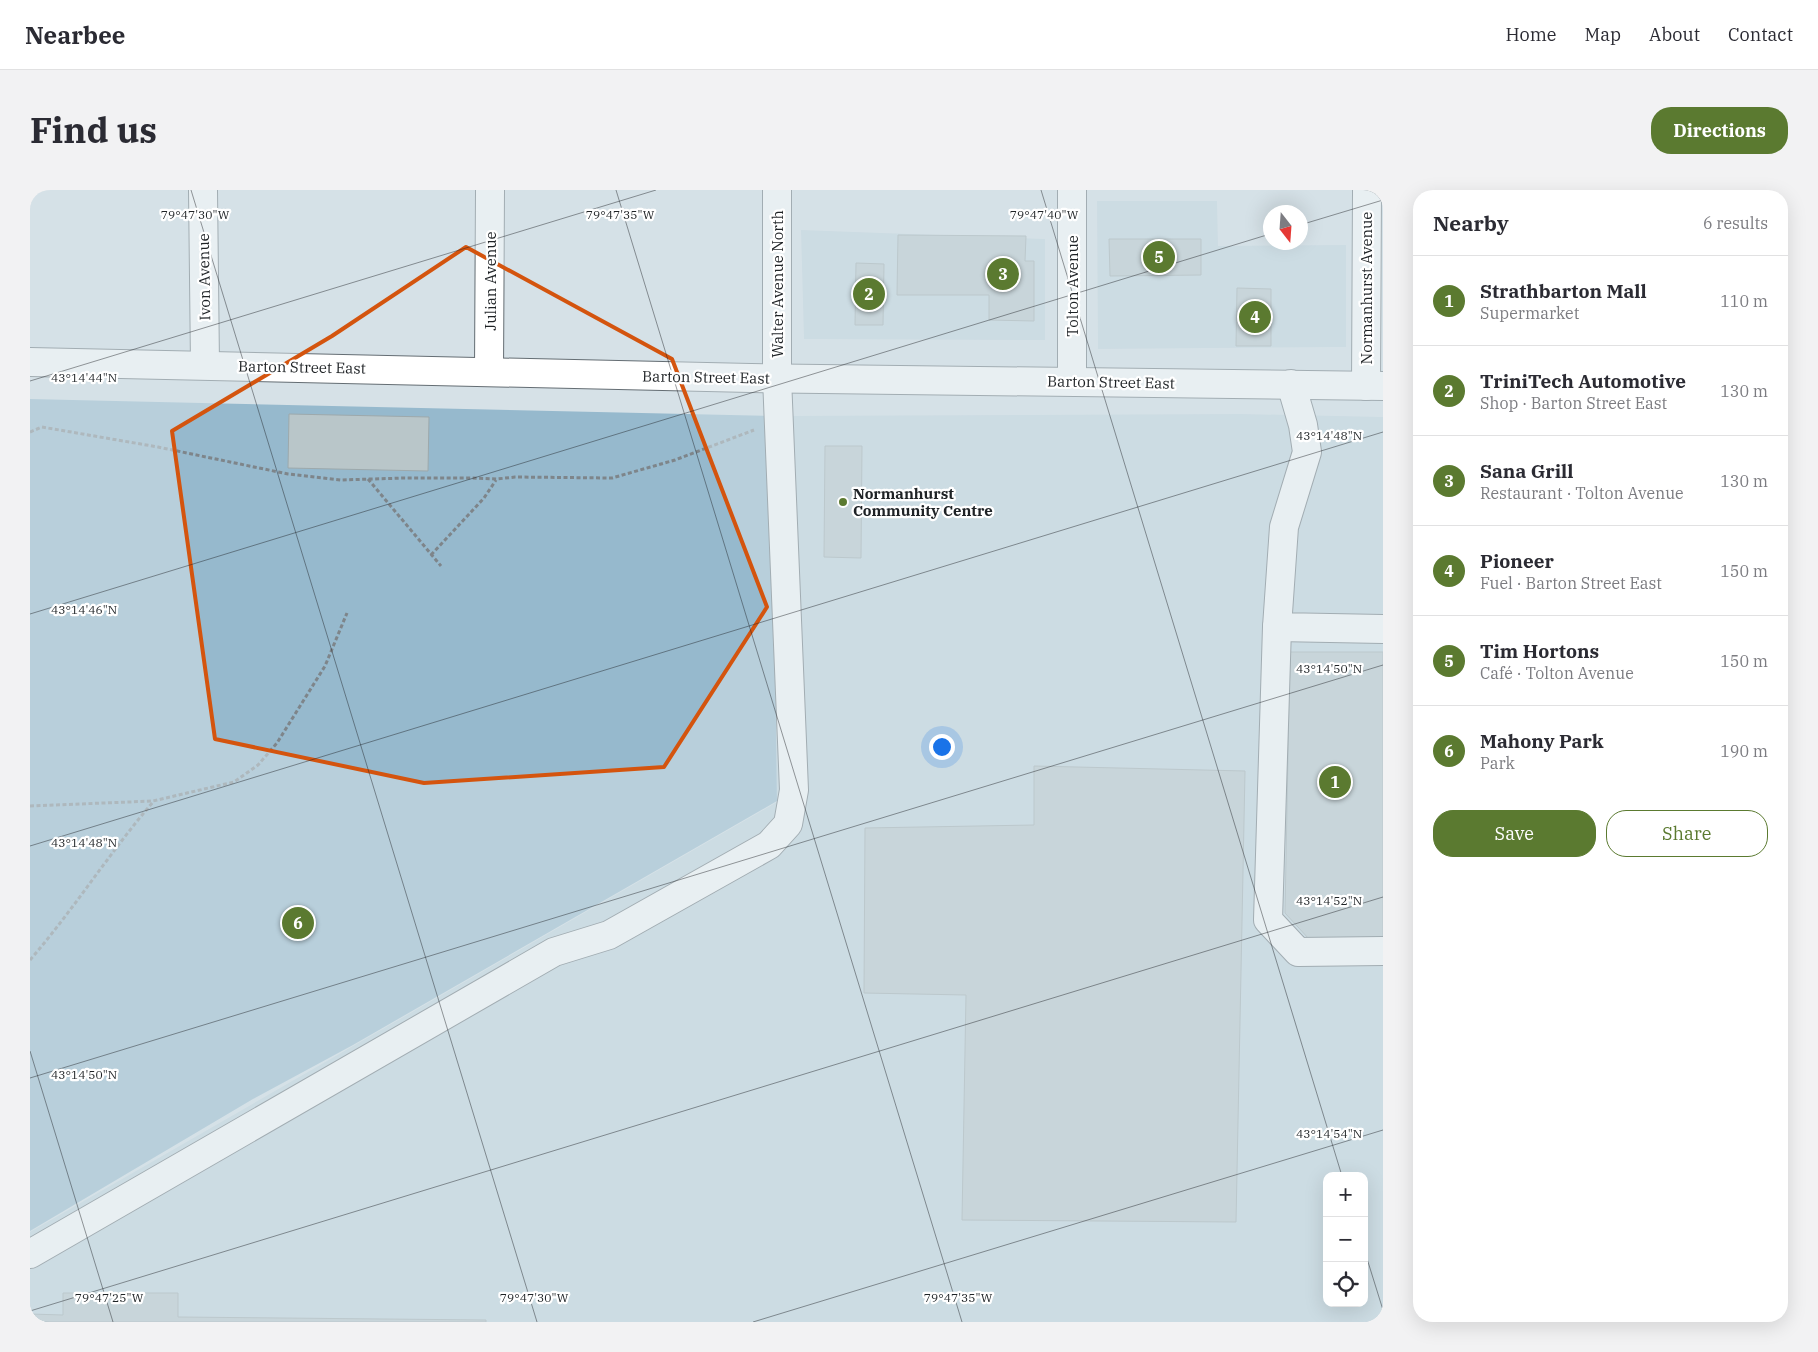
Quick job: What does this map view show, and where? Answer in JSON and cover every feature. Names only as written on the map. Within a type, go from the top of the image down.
[{"type":"main road","name":"Ivon Avenue","points":[[203,190],[205,365]]},
{"type":"main road","name":"Julian Avenue","points":[[489,372],[490,190]]},
{"type":"main road","name":"Walter Avenue North","points":[[30,1254],[554,952],[609,935],[769,845],[788,824],[794,790],[777,378],[777,190]]},
{"type":"main road","name":"Tolton Avenue","points":[[1072,190],[1072,381]]},
{"type":"main road","name":"Normanhurst Avenue","points":[[1366,190],[1374,386]]},
{"type":"main road","name":"Barton Street East","points":[[30,362],[777,378],[1374,386]]},
{"type":"main road","points":[[1291,384],[1303,425],[1306,452],[1284,527],[1277,627],[1268,920],[1298,952],[1383,951]]},
{"type":"main road","points":[[1277,627],[1383,629]]},
{"type":"path","points":[[30,432],[42,427],[158,447],[288,474],[341,480],[497,479],[515,477],[612,478],[675,460],[762,428]]},
{"type":"path","points":[[368,479],[441,566]]},
{"type":"path","points":[[431,555],[484,498],[497,479]]},
{"type":"path","points":[[30,806],[153,801],[234,782],[258,765],[277,744],[325,666],[347,613]]},
{"type":"path","points":[[30,960],[48,940],[125,834],[153,801]]},
{"type":"highlighted area","points":[[466,247],[672,359],[767,607],[664,767],[424,783],[215,739],[172,431],[332,336]]},
{"type":"shaded area","points":[[1097,201],[1217,201],[1218,246],[1263,246],[1263,250],[1308,250],[1308,245],[1346,245],[1346,347],[1098,349]]},
{"type":"shaded area","points":[[801,230],[1045,239],[1045,340],[804,339]]},
{"type":"shaded area","points":[[30,399],[772,416],[777,801],[353,1045],[253,1099],[30,1231]]},
{"type":"shaded area","points":[[1241,414],[1383,417],[1383,1322],[30,1322],[30,1232],[777,802],[772,416]]},
{"type":"building","points":[[898,235],[1026,236],[1025,261],[1034,261],[1034,321],[989,320],[989,295],[897,295]]},
{"type":"building","points":[[1109,239],[1201,239],[1201,275],[1110,276]]},
{"type":"building","points":[[856,263],[884,264],[883,325],[855,325]]},
{"type":"building","points":[[1237,288],[1271,289],[1271,346],[1236,346]]},
{"type":"building","points":[[289,414],[429,417],[428,471],[288,468]]},
{"type":"building","name":"Normanhurst Community Centre","points":[[825,446],[862,446],[861,558],[824,557]]},
{"type":"building","points":[[1290,652],[1383,652],[1383,939],[1309,939],[1285,913]]},
{"type":"building","points":[[1034,766],[1245,771],[1236,1222],[962,1220],[966,995],[864,993],[865,828],[1034,825]]},
{"type":"building","points":[[63,1293],[178,1293],[178,1317],[486,1320],[486,1322],[30,1322],[30,1314],[63,1315]]},
{"type":"place","name":"Tim Hortons","points":[[1159,257]]},
{"type":"place","name":"Sana Grill","points":[[1003,274]]},
{"type":"place","name":"TriniTech Automotive","points":[[869,294]]},
{"type":"place","name":"Pioneer","points":[[1255,317]]},
{"type":"place","name":"Normanhurst Community Centre","points":[[843,502]]},
{"type":"place","name":"Strathbarton Mall","points":[[1335,782]]},
{"type":"place","name":"Mahony Park","points":[[298,923]]}]
